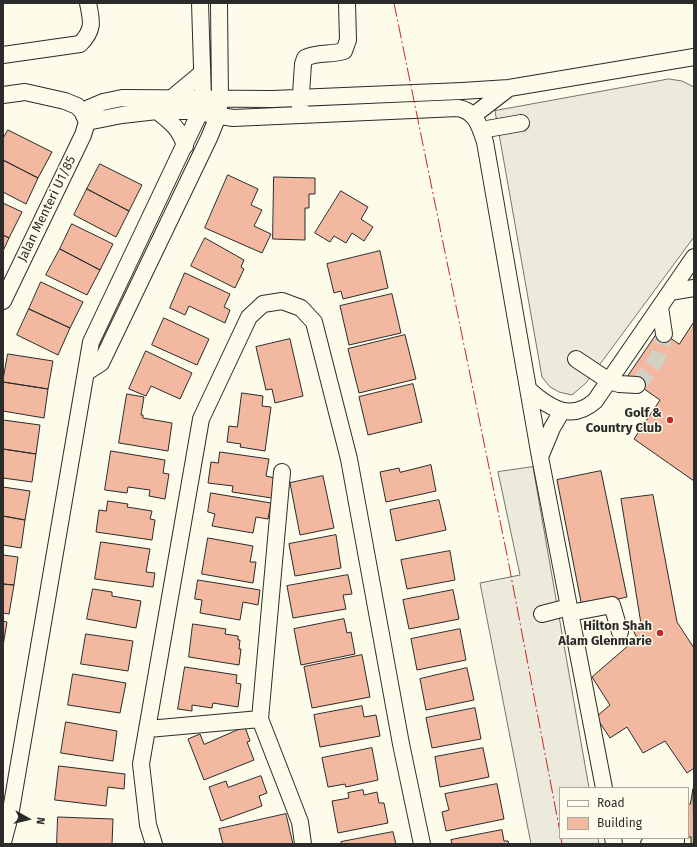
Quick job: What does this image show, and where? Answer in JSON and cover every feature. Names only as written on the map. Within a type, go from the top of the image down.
[{"type":"street","points":[[3,55],[80,44],[90,32],[92,23],[88,3]]},
{"type":"street","points":[[3,842],[10,816],[88,372],[91,342],[185,146],[202,106],[200,3]]},
{"type":"street","points":[[88,372],[101,363],[209,138],[218,116],[220,99],[218,3]]},
{"type":"street","points":[[300,116],[303,64],[305,58],[311,55],[344,51],[348,40],[347,3]]},
{"type":"street","points":[[84,116],[122,115],[202,106],[220,99],[301,98],[509,88],[694,57]]},
{"type":"street","points":[[172,98],[202,73]]},
{"type":"street","points":[[474,115],[509,88]]},
{"type":"street","points":[[3,96],[25,92],[65,101],[77,106],[84,116]]},
{"type":"street","points":[[84,116],[103,102],[122,98],[172,98],[202,106],[218,116],[300,116],[458,108],[467,110],[474,115],[485,142],[540,457],[604,787]]},
{"type":"street","points":[[258,117],[259,99]]},
{"type":"street","points":[[157,111],[174,124],[181,134],[185,146]]},
{"type":"street","name":"Jalan Menteri U1/85","points":[[3,301],[83,135],[84,116]]},
{"type":"street","points":[[481,130],[521,123]]},
{"type":"street","points":[[529,390],[544,404],[562,411],[578,410],[589,406],[595,401],[694,257]]},
{"type":"street","points":[[670,292],[694,288]]},
{"type":"street","points":[[154,844],[148,825],[141,764],[200,419],[249,317],[263,304],[282,301],[301,308],[314,322],[349,460],[401,744],[422,844]]},
{"type":"street","points":[[660,307],[664,334]]},
{"type":"street","points":[[576,359],[609,381],[619,384],[637,384]]},
{"type":"street","points":[[540,457],[552,428],[562,411]]},
{"type":"street","points":[[282,472],[260,719],[300,822],[303,844]]},
{"type":"street","points":[[542,614],[612,605],[620,632]]},
{"type":"street","points":[[148,729],[260,719]]},
{"type":"street","points":[[649,844],[676,842],[676,839]]},
{"type":"shaded area","points":[[669,79],[682,81],[694,87],[694,237],[586,383],[572,395],[559,392],[550,387],[542,377],[495,111]]},
{"type":"shaded area","points":[[533,467],[589,787],[559,787],[559,839],[598,839],[599,844],[531,844],[480,583],[520,575],[498,472]]},
{"type":"building","points":[[8,130],[52,152],[38,178],[3,160],[3,139]]},
{"type":"building","points":[[3,160],[38,178],[26,204],[3,192]]},
{"type":"building","points":[[100,164],[142,185],[129,211],[87,189]]},
{"type":"building","points":[[228,175],[258,189],[251,205],[262,210],[254,226],[271,234],[262,253],[205,228]]},
{"type":"building","points":[[274,177],[315,178],[315,194],[309,194],[309,208],[305,208],[305,240],[273,239]]},
{"type":"building","points":[[87,189],[129,211],[116,237],[74,215]]},
{"type":"building","points":[[341,191],[368,207],[361,219],[373,227],[364,241],[352,233],[346,243],[334,236],[330,242],[315,233]]},
{"type":"building","points":[[3,203],[22,212],[9,238],[3,235]]},
{"type":"building","points":[[72,224],[113,244],[100,270],[60,249]]},
{"type":"building","points":[[3,235],[9,238],[3,251]]},
{"type":"building","points":[[205,238],[244,260],[241,267],[244,269],[235,288],[191,266]]},
{"type":"building","points":[[60,249],[100,270],[87,295],[46,275]]},
{"type":"building","points":[[380,251],[388,288],[343,299],[341,291],[334,293],[327,264]]},
{"type":"building","points":[[185,273],[230,294],[224,307],[230,310],[225,323],[189,306],[185,315],[170,308]]},
{"type":"building","points":[[41,282],[83,302],[70,328],[29,309]]},
{"type":"building","points":[[392,294],[401,333],[349,345],[340,306]]},
{"type":"building","points":[[29,309],[70,328],[58,355],[17,335]]},
{"type":"building","points":[[164,318],[209,339],[197,365],[152,345]]},
{"type":"building","name":"Golf & Country Club","points":[[694,322],[694,481],[634,439],[660,400],[627,377],[659,330],[679,344]]},
{"type":"building","points":[[405,335],[416,379],[359,393],[348,349]]},
{"type":"building","points":[[290,339],[303,396],[275,403],[272,389],[266,390],[256,347]]},
{"type":"building","points":[[146,351],[192,373],[180,399],[151,386],[146,396],[129,389]]},
{"type":"building","points":[[8,354],[53,361],[48,389],[3,382]]},
{"type":"building","points":[[3,382],[48,389],[44,418],[3,411]]},
{"type":"building","points":[[413,384],[422,422],[368,435],[359,397]]},
{"type":"building","points":[[242,393],[263,396],[262,406],[271,407],[265,451],[240,447],[241,444],[227,442],[229,426],[237,427]]},
{"type":"building","points":[[127,394],[144,397],[141,415],[143,415],[143,418],[172,423],[168,451],[119,443]]},
{"type":"building","points":[[3,420],[40,425],[36,454],[3,449]]},
{"type":"building","points":[[3,449],[36,454],[32,482],[3,478]]},
{"type":"building","points":[[111,451],[165,460],[163,473],[169,474],[165,499],[149,496],[150,490],[128,487],[127,493],[105,490]]},
{"type":"building","points":[[220,452],[269,459],[266,476],[275,478],[272,498],[232,492],[233,486],[208,483],[211,462],[218,463]]},
{"type":"building","points":[[431,465],[436,491],[386,502],[380,472],[399,468],[400,472]]},
{"type":"building","points":[[601,471],[627,597],[582,607],[557,480]]},
{"type":"building","points":[[323,476],[334,528],[300,535],[290,483]]},
{"type":"building","points":[[3,487],[30,491],[25,520],[3,516]]},
{"type":"building","points":[[211,493],[271,503],[268,519],[256,517],[253,533],[212,526],[215,514],[208,512]]},
{"type":"building","name":"Hilton Shah Alam Glenmarie","points":[[653,495],[677,622],[694,648],[694,768],[687,773],[665,741],[643,753],[627,727],[610,738],[596,717],[610,705],[592,677],[637,638],[632,628],[641,624],[621,499]]},
{"type":"building","points":[[439,500],[446,530],[396,541],[390,510]]},
{"type":"building","points":[[108,501],[128,504],[127,507],[152,511],[150,519],[155,520],[152,540],[96,532],[99,510],[106,511]]},
{"type":"building","points":[[3,516],[25,520],[21,548],[3,545]]},
{"type":"building","points":[[336,535],[341,568],[295,576],[289,544]]},
{"type":"building","points":[[208,538],[253,546],[250,562],[256,562],[253,583],[202,574]]},
{"type":"building","points":[[101,542],[150,549],[146,572],[155,573],[153,587],[95,579]]},
{"type":"building","points":[[450,551],[455,580],[407,589],[401,560]]},
{"type":"building","points":[[3,555],[18,557],[14,585],[3,584]]},
{"type":"building","points":[[348,575],[352,594],[343,595],[346,609],[293,618],[287,586]]},
{"type":"building","points":[[198,580],[260,590],[258,605],[243,602],[240,620],[200,613],[202,600],[195,599]]},
{"type":"building","points":[[3,584],[14,585],[9,614],[3,613]]},
{"type":"building","points":[[93,589],[112,592],[112,596],[141,601],[136,628],[87,619]]},
{"type":"building","points":[[453,590],[459,619],[409,629],[403,600]]},
{"type":"building","points":[[344,619],[347,633],[351,632],[355,654],[301,665],[294,629]]},
{"type":"building","points":[[3,621],[7,622],[3,646]]},
{"type":"building","points":[[193,624],[226,629],[225,634],[238,636],[238,640],[240,640],[239,649],[241,649],[239,665],[189,657]]},
{"type":"building","points":[[460,629],[466,660],[417,670],[411,639]]},
{"type":"building","points":[[86,634],[133,641],[128,671],[81,664]]},
{"type":"building","points":[[362,655],[370,697],[312,708],[304,667]]},
{"type":"building","points":[[185,667],[237,675],[236,683],[241,684],[238,707],[213,703],[212,708],[192,705],[192,711],[178,709]]},
{"type":"building","points":[[467,668],[474,700],[426,710],[420,679]]},
{"type":"building","points":[[73,674],[126,683],[120,713],[68,705]]},
{"type":"building","points":[[362,706],[364,717],[376,715],[380,736],[320,747],[314,715]]},
{"type":"building","points":[[475,708],[481,739],[432,748],[426,718]]},
{"type":"building","points":[[66,722],[117,731],[113,761],[61,753]]},
{"type":"building","points":[[245,727],[250,741],[247,742],[254,760],[204,780],[188,739],[200,734],[204,744]]},
{"type":"building","points":[[372,748],[378,780],[346,787],[345,784],[328,787],[322,758]]},
{"type":"building","points":[[483,748],[489,777],[440,787],[435,757]]},
{"type":"building","points":[[59,766],[125,774],[124,789],[108,787],[106,806],[55,800]]},
{"type":"building","points":[[261,776],[267,793],[259,796],[262,806],[221,821],[209,787],[226,781],[228,787]]},
{"type":"building","points":[[497,784],[504,819],[446,831],[442,812],[449,810],[445,794]]},
{"type":"building","points":[[693,789],[694,844],[691,844],[691,837],[689,837],[690,804]]},
{"type":"building","points":[[363,790],[364,795],[377,792],[379,803],[384,803],[388,823],[338,833],[332,801],[349,798],[348,793]]},
{"type":"building","points":[[286,814],[293,844],[223,844],[219,829]]},
{"type":"building","points":[[58,817],[113,819],[112,844],[57,844]]},
{"type":"building","points":[[502,830],[504,841],[508,841],[509,844],[452,844],[451,840]]},
{"type":"building","points":[[393,832],[396,844],[341,844],[341,842]]},
{"type":"tunnel","points":[[637,385],[655,362],[664,334]]},
{"type":"power","points":[[394,3],[508,560],[559,827]]},
{"type":"power","points":[[561,839],[562,844]]},
{"type":"place","name":"Golf & Country Club","points":[[670,420]]},
{"type":"place","name":"Hilton Shah Alam Glenmarie","points":[[660,633]]}]
